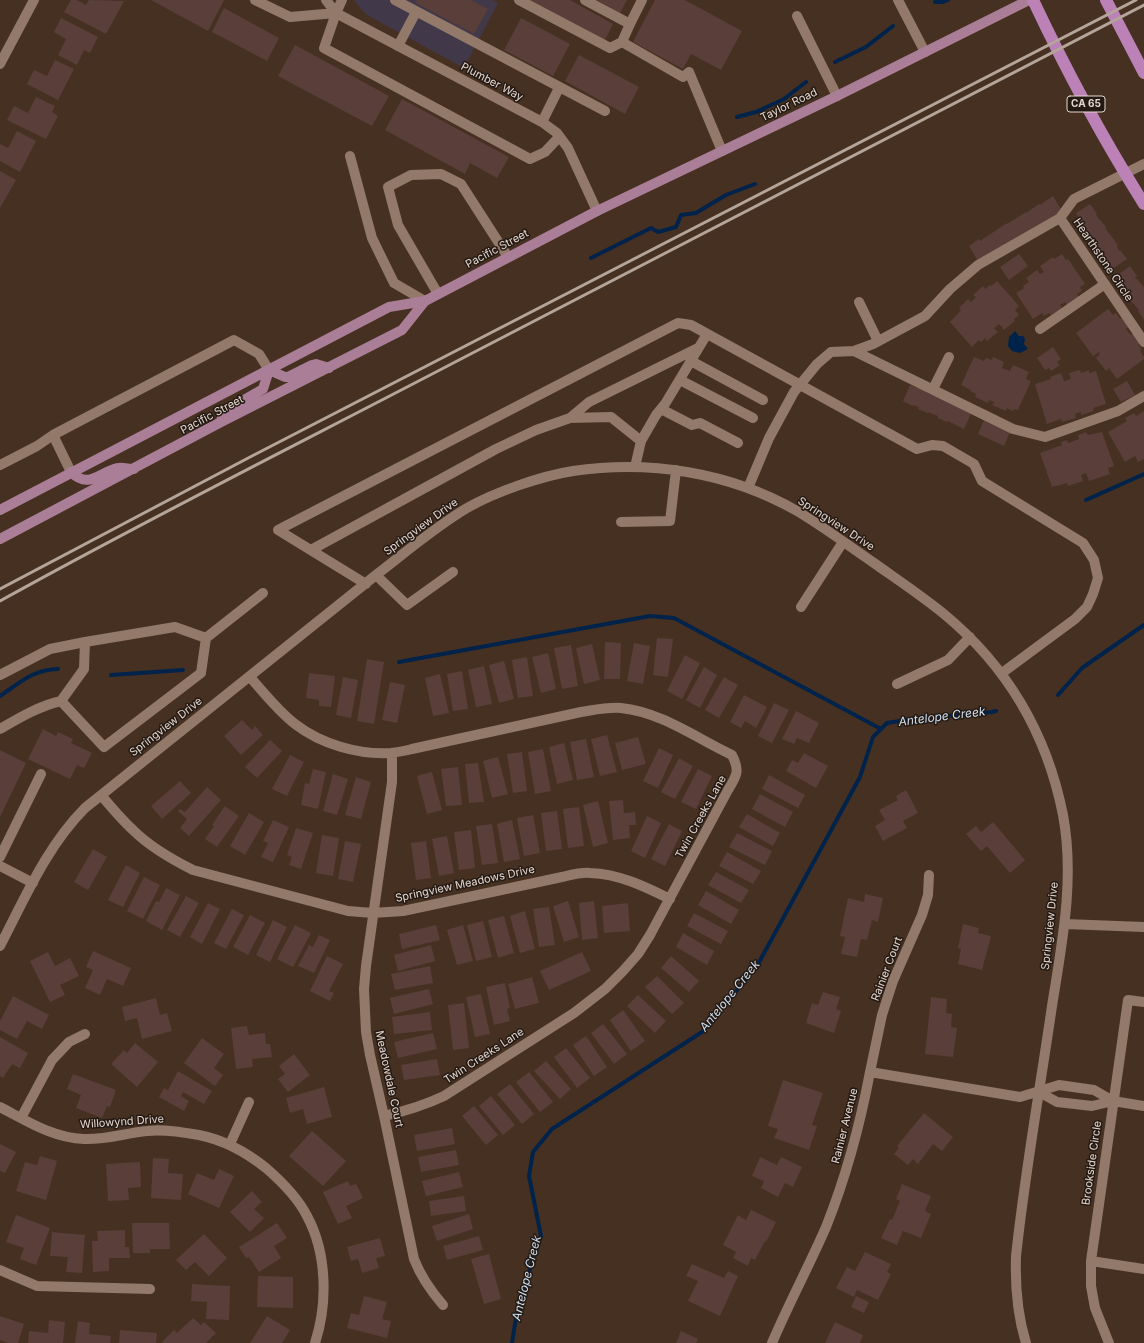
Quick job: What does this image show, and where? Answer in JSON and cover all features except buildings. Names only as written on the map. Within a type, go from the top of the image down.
[{"type":"highway","name":"CA 65","points":[[1033,0],[1079,93],[1117,161],[1144,204]]},
{"type":"highway","points":[[1106,0],[1144,73]]},
{"type":"main road","name":"Taylor Road","points":[[558,231],[837,96],[1029,0]]},
{"type":"main road","name":"Pacific Street","points":[[0,510],[390,307],[425,301],[558,231]]},
{"type":"main road","name":"Pacific Street","points":[[0,539],[221,422],[402,330],[425,301]]},
{"type":"main road","points":[[221,422],[222,412],[263,389],[269,370],[286,377],[312,364],[329,368]]},
{"type":"main road","points":[[71,472],[78,478],[89,480],[118,468],[134,469]]},
{"type":"street","points":[[0,64],[34,0]]},
{"type":"street","points":[[255,0],[290,17],[336,13]]},
{"type":"street","points":[[326,0],[336,13]]},
{"type":"street","points":[[342,0],[324,48],[530,159],[545,152],[559,137]]},
{"type":"street","points":[[395,0],[605,111]]},
{"type":"street","points":[[519,0],[610,48],[622,42],[642,0]]},
{"type":"street","points":[[585,0],[630,24]]},
{"type":"street","points":[[898,0],[925,52]]},
{"type":"street","points":[[398,46],[416,12]]},
{"type":"street","name":"Plumber Way","points":[[336,13],[542,122],[559,137],[568,148],[597,211]]},
{"type":"street","points":[[797,16],[837,96]]},
{"type":"street","points":[[622,42],[683,77],[689,72],[722,151]]},
{"type":"street","points":[[542,122],[559,88]]},
{"type":"street","points":[[350,156],[372,238],[394,283],[425,301]]},
{"type":"street","points":[[1060,218],[1074,199],[1144,164]]},
{"type":"street","points":[[438,294],[398,225],[388,187],[411,175],[441,174],[461,184],[508,257]]},
{"type":"street","name":"Hearthstone Circle","points":[[748,488],[769,438],[794,392],[817,364],[831,352],[854,351],[878,341],[925,316],[950,289],[978,265],[1060,218],[1144,342]]},
{"type":"street","points":[[1040,329],[1105,284]]},
{"type":"street","points":[[859,302],[878,341]]},
{"type":"street","points":[[366,584],[278,530],[678,323],[691,325],[917,450],[932,445],[943,446],[974,464],[982,481],[1083,543],[1094,560],[1098,578],[1087,607],[1075,619],[1002,673]]},
{"type":"street","points":[[634,467],[642,441],[656,415],[680,380],[707,334]]},
{"type":"street","points":[[0,465],[37,446],[53,435],[234,340],[259,354],[269,370]]},
{"type":"street","points":[[570,418],[589,402],[698,348]]},
{"type":"street","name":"Hearthstone Circle","points":[[854,351],[1013,429],[1045,436],[1118,411],[1144,396]]},
{"type":"street","points":[[932,389],[949,357]]},
{"type":"street","points":[[691,361],[763,400]]},
{"type":"street","points":[[680,380],[754,418]]},
{"type":"street","points":[[661,409],[692,426],[700,423],[738,443]]},
{"type":"street","points":[[311,550],[496,449],[536,430],[570,418],[611,417],[642,441]]},
{"type":"street","points":[[53,435],[71,472]]},
{"type":"street","name":"Springview Drive","points":[[0,946],[47,858],[72,821],[100,795],[250,677],[376,575],[446,522],[469,507],[540,478],[595,469],[634,467],[676,470],[720,479],[748,488],[796,510],[928,601],[970,637],[1002,673],[1029,716],[1052,770],[1064,820],[1068,871],[1065,924],[1016,1256],[1016,1301],[1020,1324],[1026,1343]]},
{"type":"street","points":[[621,522],[670,521],[676,470]]},
{"type":"street","points":[[802,607],[843,542]]},
{"type":"street","points":[[376,575],[407,605],[452,572]]},
{"type":"street","points":[[61,701],[104,747],[201,673],[206,638],[263,593]]},
{"type":"street","points":[[0,675],[50,649],[85,642],[175,627],[206,638]]},
{"type":"street","points":[[897,684],[948,660],[970,637]]},
{"type":"street","points":[[0,729],[49,704],[61,701],[84,670],[85,642]]},
{"type":"street","name":"Twin Creeks Lane","points":[[250,677],[278,708],[295,724],[312,735],[351,749],[392,753],[581,712],[620,708],[644,713],[668,722],[732,755],[737,765],[737,776],[650,934],[638,954],[609,984],[590,1001],[444,1096],[426,1105],[384,1116]]},
{"type":"street","name":"Meadowdale Court","points":[[392,753],[392,782],[366,966],[364,1010],[370,1055],[414,1259],[430,1290],[443,1305]]},
{"type":"street","points":[[0,857],[41,774]]},
{"type":"street","name":"Springview Meadows Drive","points":[[100,795],[133,830],[151,846],[171,859],[193,870],[348,911],[374,913],[403,911],[562,876],[588,872],[611,875],[631,881],[670,899]]},
{"type":"street","points":[[0,866],[34,883]]},
{"type":"street","name":"Rainier Court","points":[[870,1072],[882,1015],[896,975],[922,915],[928,895],[929,875]]},
{"type":"street","points":[[1065,924],[1144,927]]},
{"type":"street","name":"Brookside Circle","points":[[1109,1343],[1095,1308],[1091,1286],[1091,1261],[1128,1000],[1144,1002]]},
{"type":"street","points":[[21,1118],[52,1060],[69,1042],[85,1034]]},
{"type":"street","points":[[870,1072],[1020,1098],[1059,1085],[1094,1090],[1113,1101],[1144,1106]]},
{"type":"street","name":"Rainier Avenue","points":[[772,1343],[786,1309],[814,1252],[836,1201],[851,1155],[862,1113],[870,1072]]},
{"type":"street","points":[[1039,1092],[1057,1102],[1092,1106],[1113,1101]]},
{"type":"street","points":[[230,1144],[249,1102]]},
{"type":"street","name":"Willowynd Drive","points":[[0,1107],[43,1129],[64,1136],[78,1138],[109,1137],[148,1131],[171,1131],[200,1135],[230,1144],[256,1160],[274,1175],[293,1196],[307,1216],[316,1238],[324,1285],[323,1310],[315,1343]]},
{"type":"street","points":[[1091,1261],[1144,1269]]},
{"type":"street","points":[[0,1270],[37,1286],[150,1289]]},
{"type":"shaded area","points":[[354,0],[492,0],[498,3],[464,68],[367,15]]},
{"type":"water","points":[[1015,331],[1019,336],[1023,336],[1025,339],[1024,344],[1028,349],[1020,353],[1012,351],[1008,346],[1009,337]]},
{"type":"waterway","points":[[935,2],[943,2],[948,0]]},
{"type":"waterway","points":[[835,62],[866,47],[893,26]]},
{"type":"waterway","points":[[737,117],[756,112],[784,99],[806,82]]},
{"type":"waterway","points":[[591,258],[651,228],[658,232],[676,227],[681,215],[696,213],[726,195],[755,184]]},
{"type":"waterway","points":[[1086,500],[1144,474]]},
{"type":"waterway","points":[[399,662],[650,616],[674,618],[881,729]]},
{"type":"waterway","name":"Antelope Creek","points":[[1058,695],[1082,668],[1144,625]]},
{"type":"waterway","points":[[0,696],[34,674],[58,669]]},
{"type":"waterway","points":[[111,675],[183,670]]},
{"type":"waterway","name":"Antelope Creek","points":[[512,1343],[518,1305],[541,1236],[529,1176],[533,1152],[552,1129],[702,1032],[757,966],[860,777],[873,737],[887,723],[912,719],[996,711]]},
{"type":"railway","points":[[0,589],[252,456],[1136,0]]},
{"type":"railway","points":[[0,601],[171,509],[1144,5]]}]
